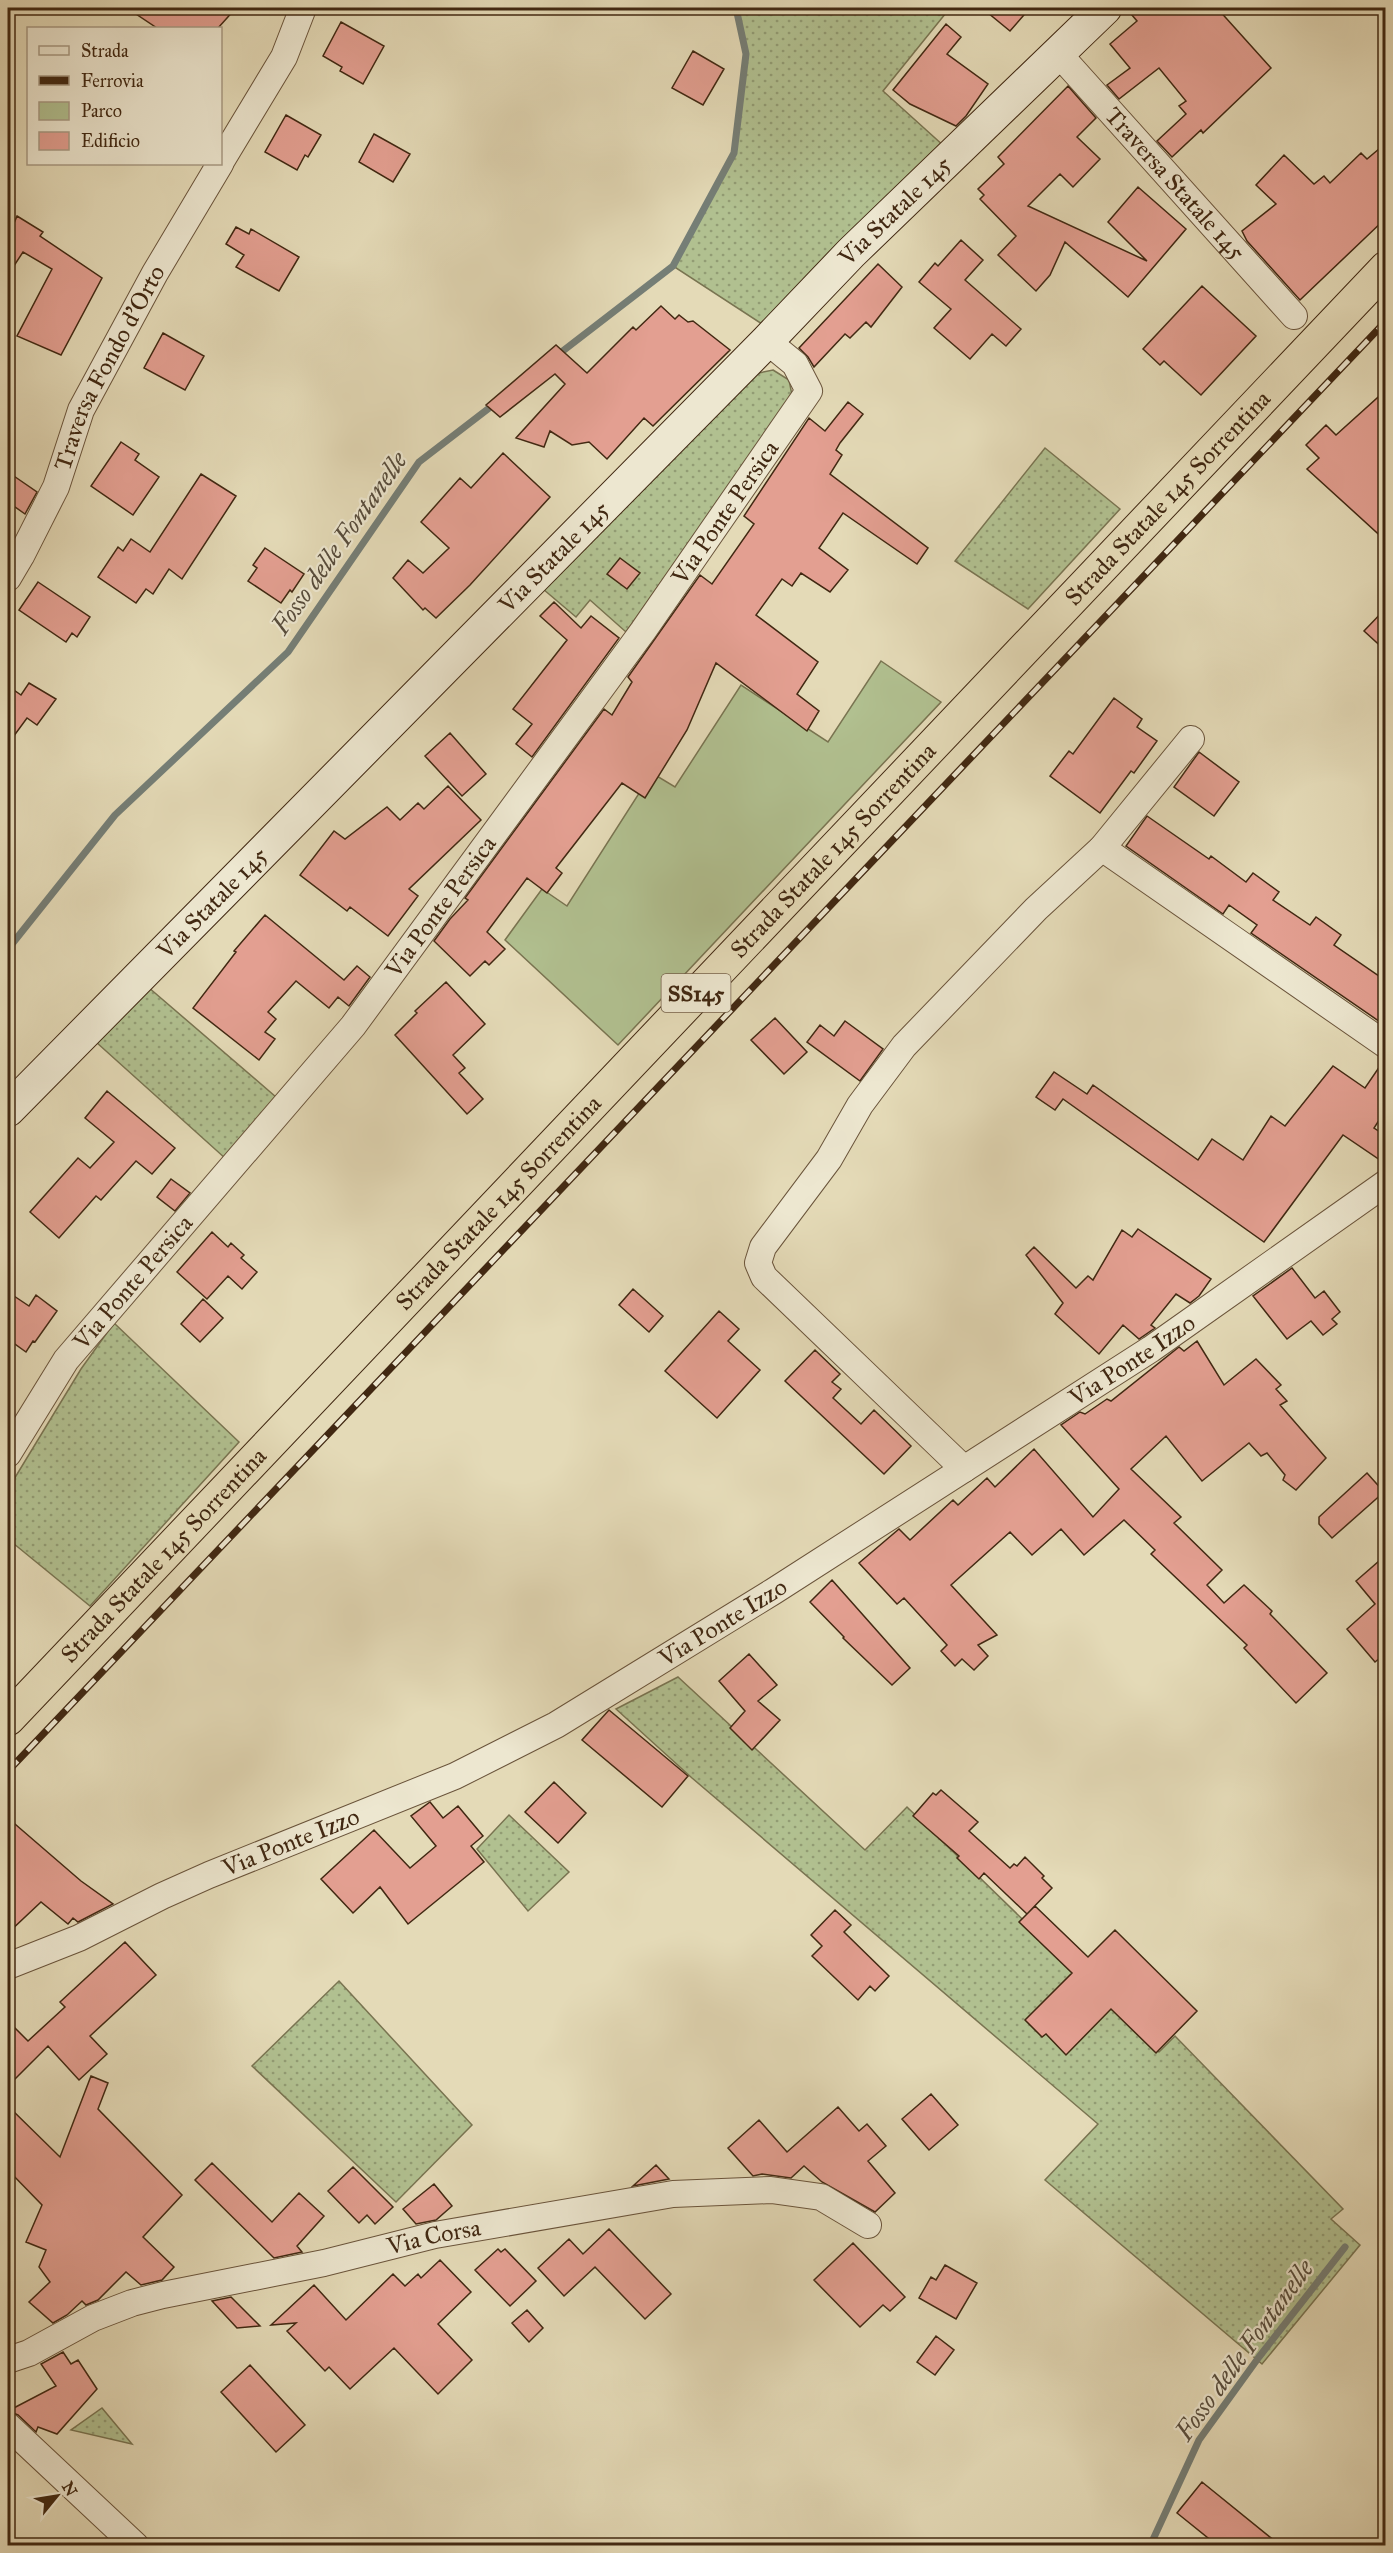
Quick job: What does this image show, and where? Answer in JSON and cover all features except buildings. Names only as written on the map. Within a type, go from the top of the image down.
[{"type":"highway","name":"Strada Statale 145 Sorrentina","points":[[8,1719],[1386,268]]},
{"type":"main road","name":"Via Statale 145","points":[[8,1110],[767,341],[851,253],[1105,8]]},
{"type":"street","name":"Traversa Fondo d'Orto","points":[[222,160],[284,57],[303,8]]},
{"type":"street","name":"Traversa Statale 145","points":[[1057,52],[1294,316]]},
{"type":"street","name":"Traversa Fondo d'Orto","points":[[8,578],[56,487],[81,410],[155,273],[219,165]]},
{"type":"street","name":"Via Ponte Persica","points":[[8,1454],[66,1360],[353,1026],[643,631],[809,391],[795,364],[767,341]]},
{"type":"street","points":[[964,1469],[764,1277],[758,1263],[763,1247],[829,1159],[860,1105],[904,1046],[1036,909],[1102,848],[1191,739]]},
{"type":"street","points":[[1102,848],[1386,1045]]},
{"type":"street","name":"Via Ponte Izzo","points":[[8,1966],[79,1938],[209,1875],[455,1776],[556,1725],[764,1597],[1151,1348],[1386,1183]]},
{"type":"street","name":"Via Corsa","points":[[8,2360],[29,2354],[93,2318],[132,2303],[163,2295],[324,2263],[435,2235],[673,2194],[771,2190],[821,2197],[868,2225]]},
{"type":"street","points":[[8,2426],[136,2546]]},
{"type":"green space","points":[[736,8],[950,8],[883,91],[945,147],[762,324],[673,266],[734,153],[746,54]]},
{"type":"green space","points":[[773,370],[789,380],[792,395],[626,632],[590,600],[576,617],[543,589],[754,374]]},
{"type":"green space","points":[[1045,448],[1120,509],[1028,609],[955,561]]},
{"type":"green space","points":[[881,661],[941,702],[618,1045],[505,940],[542,889],[567,906],[652,773],[675,787],[741,685],[828,742]]},
{"type":"green space","points":[[148,987],[276,1097],[226,1159],[96,1042]]},
{"type":"green space","points":[[114,1323],[239,1442],[90,1606],[8,1539],[8,1489],[81,1369]]},
{"type":"green space","points":[[678,1677],[865,1850],[907,1807],[1159,2052],[1175,2036],[1343,2209],[1331,2219],[1360,2245],[1262,2364],[1045,2180],[1098,2124],[692,1778],[616,1709]]},
{"type":"green space","points":[[509,1815],[569,1872],[528,1911],[477,1849]]},
{"type":"green space","points":[[339,1981],[472,2125],[396,2202],[252,2066]]},
{"type":"green space","points":[[102,2408],[132,2444],[71,2430]]},
{"type":"waterway","name":"Fosso delle Fontanelle","points":[[555,357],[673,266],[734,153],[746,54],[736,8]]},
{"type":"waterway","name":"Fosso delle Fontanelle","points":[[8,949],[115,815],[288,652],[419,462],[497,402]]},
{"type":"waterway","name":"Fosso delle Fontanelle","points":[[1150,2546],[1199,2440],[1259,2357],[1345,2247]]},
{"type":"railway","points":[[8,1771],[1386,321]]}]
